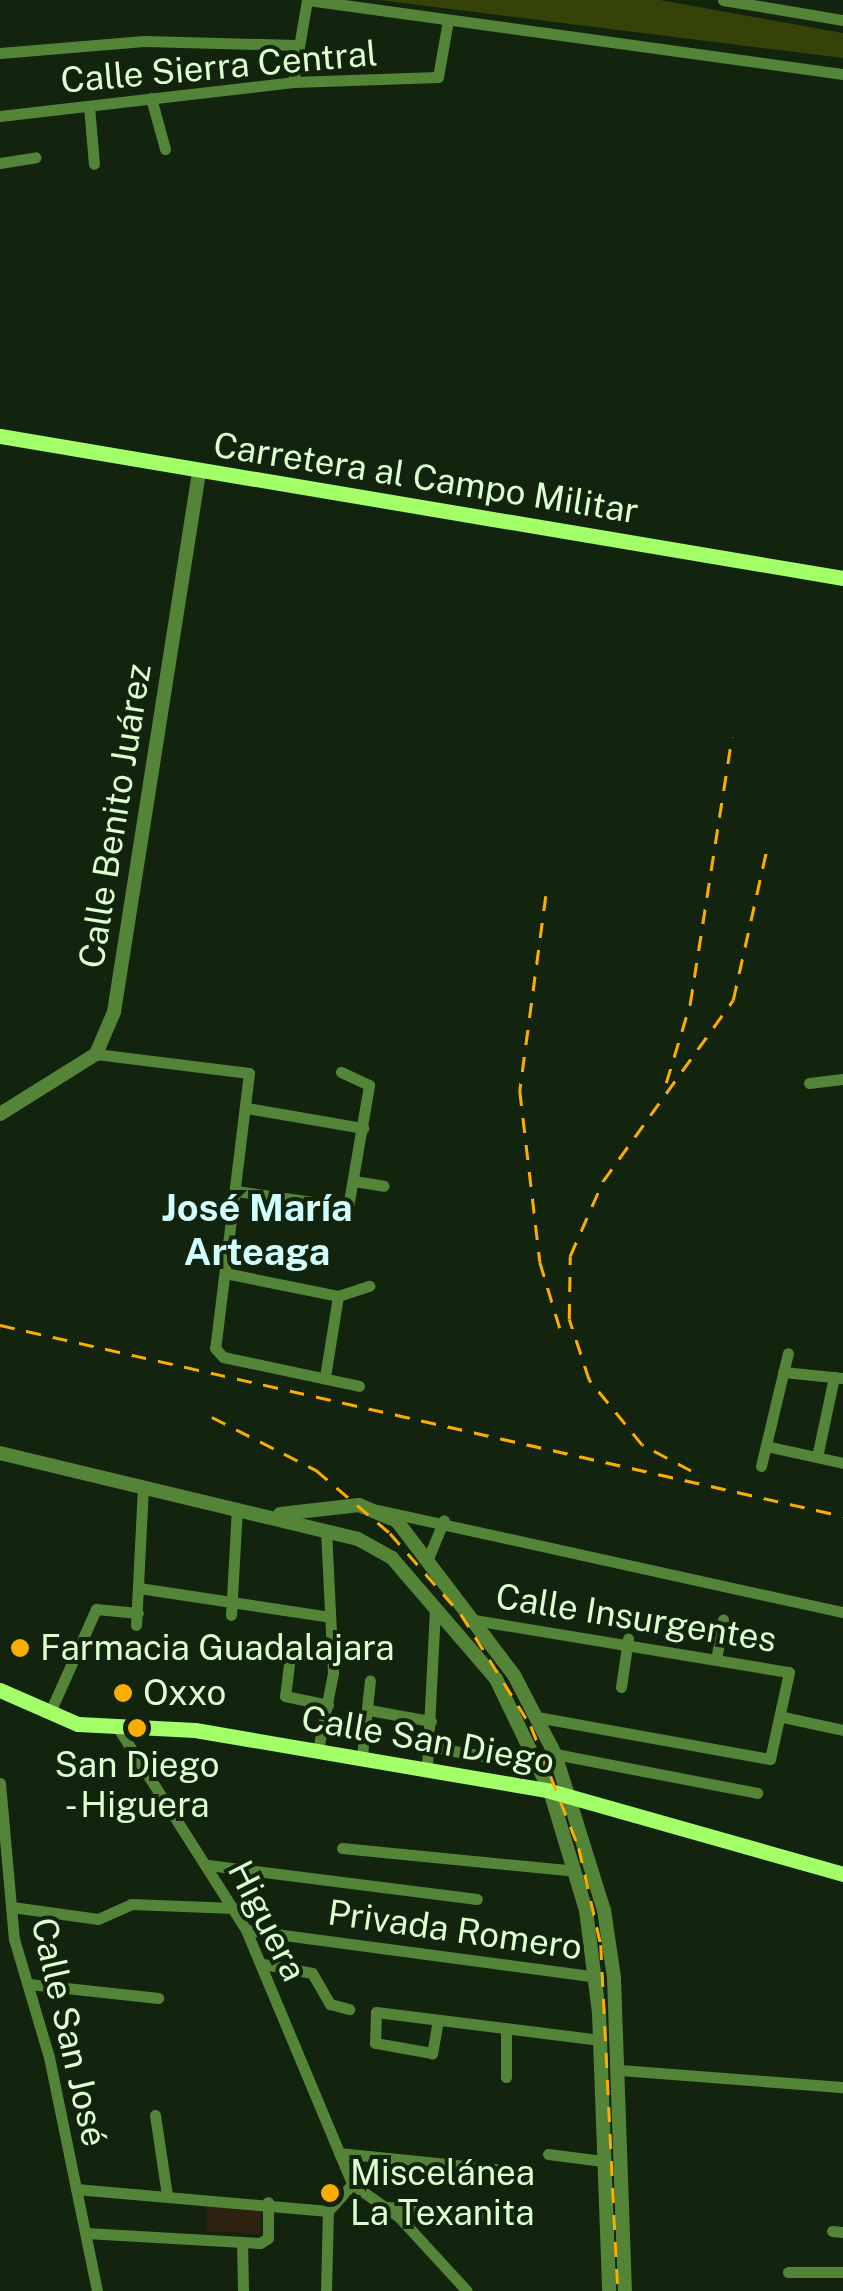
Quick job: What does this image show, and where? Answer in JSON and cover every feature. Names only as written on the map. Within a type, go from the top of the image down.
[{"type":"main road","name":"Carretera al Campo Militar","points":[[0,436],[843,578]]},
{"type":"main road","name":"Calle San Diego","points":[[0,1690],[50,1712],[118,1728],[194,1730],[550,1791],[843,1874]]},
{"type":"street","points":[[292,82],[307,0],[843,74]]},
{"type":"street","points":[[723,0],[843,20]]},
{"type":"street","name":"Calle Sierra Central","points":[[0,116],[292,82],[442,74],[448,20]]},
{"type":"street","points":[[0,53],[144,41],[296,44]]},
{"type":"street","points":[[151,98],[165,149]]},
{"type":"street","points":[[89,106],[94,164]]},
{"type":"street","points":[[0,163],[36,157]]},
{"type":"street","name":"Calle Benito Juárez","points":[[96,1054],[114,1012],[199,472]]},
{"type":"street","points":[[0,1114],[96,1054],[230,1067],[250,1073],[218,1352],[360,1386]]},
{"type":"street","points":[[236,1191],[340,1210],[354,1180],[364,1077],[341,1072]]},
{"type":"street","points":[[809,1084],[843,1078]]},
{"type":"street","points":[[247,1108],[362,1128]]},
{"type":"street","points":[[354,1180],[384,1186]]},
{"type":"street","points":[[225,1273],[338,1296],[369,1286]]},
{"type":"street","points":[[325,1377],[338,1296]]},
{"type":"street","points":[[761,1466],[788,1353]]},
{"type":"street","points":[[783,1372],[839,1377],[817,1457]]},
{"type":"street","points":[[766,1446],[843,1463]]},
{"type":"street","points":[[0,1452],[266,1514],[326,1530],[386,1553],[436,1604],[496,1679],[550,1791],[575,1870],[596,1978],[609,2291]]},
{"type":"street","points":[[50,1712],[96,1609],[136,1619],[143,1486]]},
{"type":"street","points":[[231,1609],[237,1508]]},
{"type":"street","points":[[266,1514],[378,1510],[444,1520],[843,1612]]},
{"type":"street","points":[[378,1510],[397,1521],[474,1620],[537,1717],[556,1754],[570,1797],[604,1910],[620,2070],[625,2291]]},
{"type":"street","points":[[427,1561],[444,1520]]},
{"type":"street","points":[[318,1750],[328,1704],[326,1530]]},
{"type":"street","points":[[139,1588],[231,1609],[330,1617]]},
{"type":"street","points":[[427,1767],[436,1604]]},
{"type":"street","name":"Calle Insurgentes","points":[[474,1620],[628,1639],[789,1672],[783,1718]]},
{"type":"street","points":[[716,1654],[723,1620]]},
{"type":"street","points":[[621,1687],[628,1639]]},
{"type":"street","points":[[289,1664],[285,1696],[328,1704]]},
{"type":"street","points":[[362,1756],[370,1680]]},
{"type":"street","points":[[369,1710],[431,1722]]},
{"type":"street","points":[[537,1717],[774,1758],[783,1718],[843,1730]]},
{"type":"street","name":"Higuera","points":[[118,1728],[246,1930],[352,2184]]},
{"type":"street","points":[[430,1747],[538,1765]]},
{"type":"street","points":[[556,1754],[756,1793]]},
{"type":"street","name":"Calle San José","points":[[0,1783],[12,1908],[96,2291]]},
{"type":"street","points":[[342,1848],[575,1870]]},
{"type":"street","points":[[208,1865],[478,1898]]},
{"type":"street","points":[[12,1908],[98,1919],[131,1904],[234,1908]]},
{"type":"street","name":"Privada Romero","points":[[246,1930],[596,1978]]},
{"type":"street","points":[[263,1964],[312,1973],[330,2004],[349,2009]]},
{"type":"street","points":[[30,1984],[158,1998]]},
{"type":"street","points":[[438,2020],[432,2053],[375,2042],[376,2012],[600,2040]]},
{"type":"street","points":[[506,2029],[506,2077]]},
{"type":"street","points":[[620,2070],[843,2087]]},
{"type":"street","points":[[155,2115],[167,2195]]},
{"type":"street","points":[[340,2153],[505,2170]]},
{"type":"street","points":[[548,2154],[603,2160]]},
{"type":"street","points":[[326,2291],[328,2210],[352,2184],[386,2207],[467,2291]]},
{"type":"street","points":[[76,2190],[268,2202],[328,2210]]},
{"type":"street","points":[[86,2232],[266,2242],[268,2202]]},
{"type":"street","points":[[386,2207],[510,2215]]},
{"type":"street","points":[[242,2242],[244,2291]]},
{"type":"street","points":[[788,2272],[843,2272]]},
{"type":"shaded area","points":[[379,0],[660,0],[843,33],[843,58]]},
{"type":"shaded area","points":[[207,2203],[262,2210],[261,2234],[206,2231]]},
{"type":"railway","points":[[666,1083],[690,1004],[732,737]]},
{"type":"railway","points":[[691,1471],[642,1445],[589,1380],[569,1319],[570,1256],[603,1181],[733,1000],[768,843]]},
{"type":"railway","points":[[546,896],[520,1091],[540,1262],[562,1335]]},
{"type":"railway","points":[[0,1325],[843,1516]]},
{"type":"railway","points":[[212,1417],[316,1470],[390,1533],[461,1614],[531,1726],[579,1848],[601,1945],[618,2291]]},
{"type":"place","name":"Farmacia Guadalajara","points":[[20,1648]]},
{"type":"place","name":"Oxxo","points":[[123,1693]]},
{"type":"place","name":"San Diego - Higuera","points":[[137,1728]]},
{"type":"place","name":"Miscelánea La Texanita","points":[[330,2193]]},
{"type":"district","name":"José María Arteaga","points":[[257,1230]]}]
